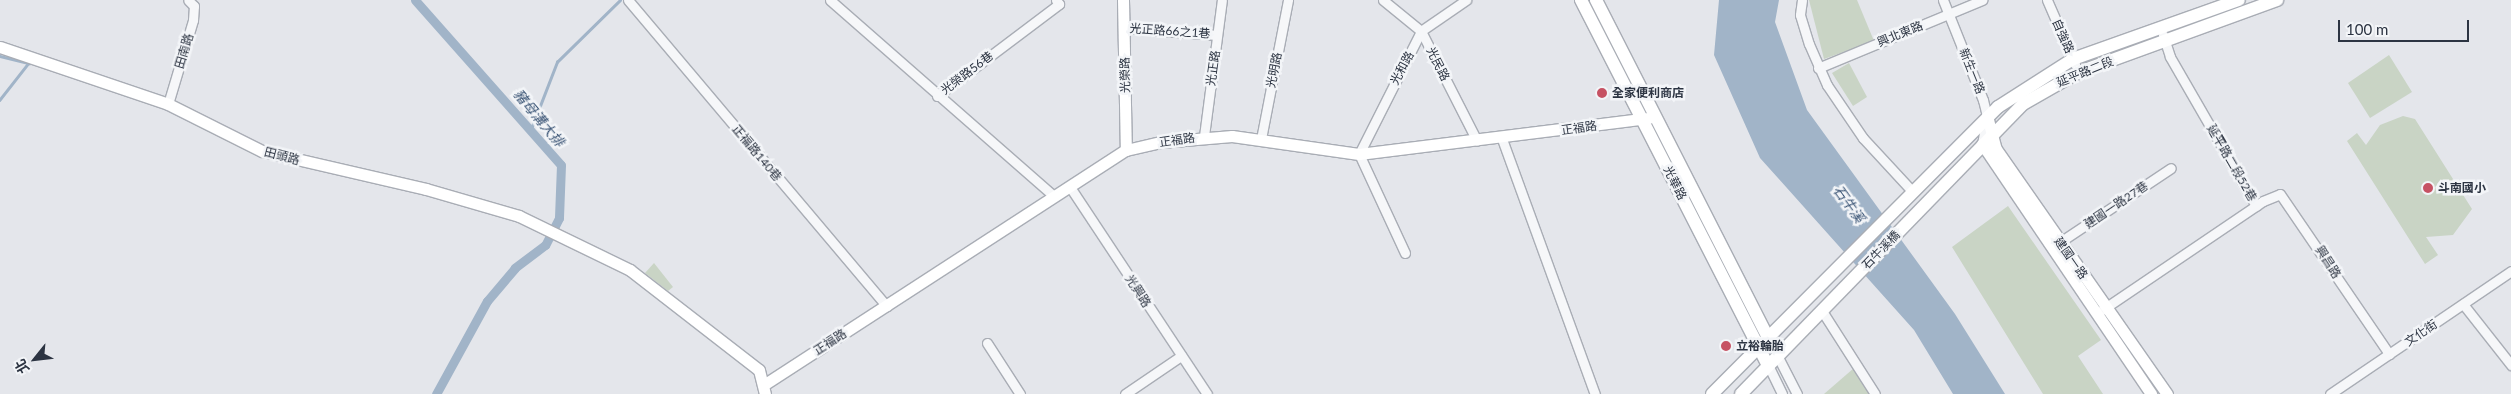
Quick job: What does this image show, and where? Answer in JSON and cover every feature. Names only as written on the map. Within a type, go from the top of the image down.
[{"type":"main road","name":"光華路","points":[[1582,0],[1768,365]]},
{"type":"main road","name":"光華路","points":[[1596,0],[1777,355]]},
{"type":"main road","name":"延平路二段","points":[[1928,201],[1993,131],[2023,104],[2079,72],[2239,0]]},
{"type":"main road","name":"延平路二段","points":[[1914,190],[1987,116],[2043,74],[2073,59],[2163,35],[2277,0]]},
{"type":"main road","name":"石牛溪橋","points":[[1712,394],[1914,190]]},
{"type":"main road","name":"石牛溪橋","points":[[1742,394],[1777,355],[1928,201]]},
{"type":"street","name":"田南路","points":[[168,104],[194,20],[194,6],[188,0]]},
{"type":"street","name":"正福路140巷","points":[[628,0],[887,306]]},
{"type":"street","name":"光榮路56巷","points":[[830,0],[937,96],[1059,4],[1056,0]]},
{"type":"street","name":"光榮路","points":[[1123,0],[1126,150]]},
{"type":"street","name":"光正路","points":[[1204,136],[1222,0]]},
{"type":"street","name":"光明路","points":[[1260,139],[1288,0]]},
{"type":"street","name":"光民路","points":[[1382,0],[1421,31],[1477,141]]},
{"type":"street","name":"光和路","points":[[1359,154],[1421,31],[1466,0]]},
{"type":"street","points":[[1802,0],[1800,15],[1818,68],[1863,138],[1914,190]]},
{"type":"street","name":"新生一路","points":[[1943,0],[1987,116]]},
{"type":"street","name":"興北東路","points":[[1818,68],[1982,0]]},
{"type":"street","name":"自強路","points":[[2047,0],[2079,72]]},
{"type":"street","name":"光正路66之1巷","points":[[1123,28],[1217,34]]},
{"type":"street","name":"延平路二段52巷","points":[[2100,311],[2256,206],[2163,35]]},
{"type":"street","name":"田頭路","points":[[0,47],[168,104],[262,151],[488,205],[545,229],[630,270],[759,370],[765,389]]},
{"type":"street","points":[[937,96],[1054,196]]},
{"type":"street","name":"正福路","points":[[765,389],[887,306],[1126,150],[1204,136],[1260,139],[1359,154],[1502,139],[1655,116]]},
{"type":"street","points":[[1982,144],[1987,116]]},
{"type":"street","name":"建國一路","points":[[1987,116],[1993,131],[1996,149],[2060,242],[2150,394]]},
{"type":"street","points":[[1502,139],[1595,394]]},
{"type":"street","name":"建國一路","points":[[1982,144],[2100,311],[2167,394]]},
{"type":"street","points":[[1359,154],[1405,254]]},
{"type":"street","name":"建國一路27巷","points":[[2060,242],[2172,168]]},
{"type":"street","name":"光興路","points":[[1070,187],[1207,394]]},
{"type":"street","name":"興昌路","points":[[2256,206],[2276,194],[2284,196],[2389,354]]},
{"type":"street","name":"文化街","points":[[2330,394],[2511,271]]},
{"type":"street","points":[[2463,304],[2511,365]]},
{"type":"street","points":[[1822,311],[1875,394]]},
{"type":"street","points":[[987,343],[1020,394]]},
{"type":"street","points":[[1777,355],[1797,394]]},
{"type":"street","points":[[1125,394],[1181,356]]},
{"type":"street","points":[[1768,365],[1782,394]]},
{"type":"green space","points":[[1809,0],[1857,0],[1874,41],[1824,59]]},
{"type":"green space","points":[[2389,55],[2412,92],[2370,118],[2348,83]]},
{"type":"green space","points":[[1849,63],[1867,97],[1853,106],[1832,73]]},
{"type":"green space","points":[[2403,116],[2415,119],[2472,209],[2453,235],[2426,237],[2438,255],[2425,264],[2347,141],[2357,133],[2366,145],[2380,125]]},
{"type":"green space","points":[[2008,206],[2101,340],[2078,356],[2103,394],[2043,394],[1952,247]]},
{"type":"green space","points":[[654,263],[673,287],[668,291],[645,273]]},
{"type":"green space","points":[[1854,368],[1870,394],[1824,394]]},
{"type":"water","name":"石牛溪","points":[[1719,0],[1779,0],[1775,22],[1807,110],[1955,314],[2005,394],[1953,394],[1914,330],[1760,158],[1714,55]]},
{"type":"waterway","name":"豬母溝大排","points":[[415,0],[561,165],[559,218],[545,245],[515,268],[487,301],[436,394]]},
{"type":"waterway","points":[[531,129],[557,62],[620,0]]},
{"type":"waterway","points":[[0,56],[29,63],[0,100]]},
{"type":"place","name":"全家便利商店","points":[[1602,93]]},
{"type":"place","name":"斗南國小","points":[[2428,188]]},
{"type":"place","name":"立裕輪胎","points":[[1726,346]]}]
